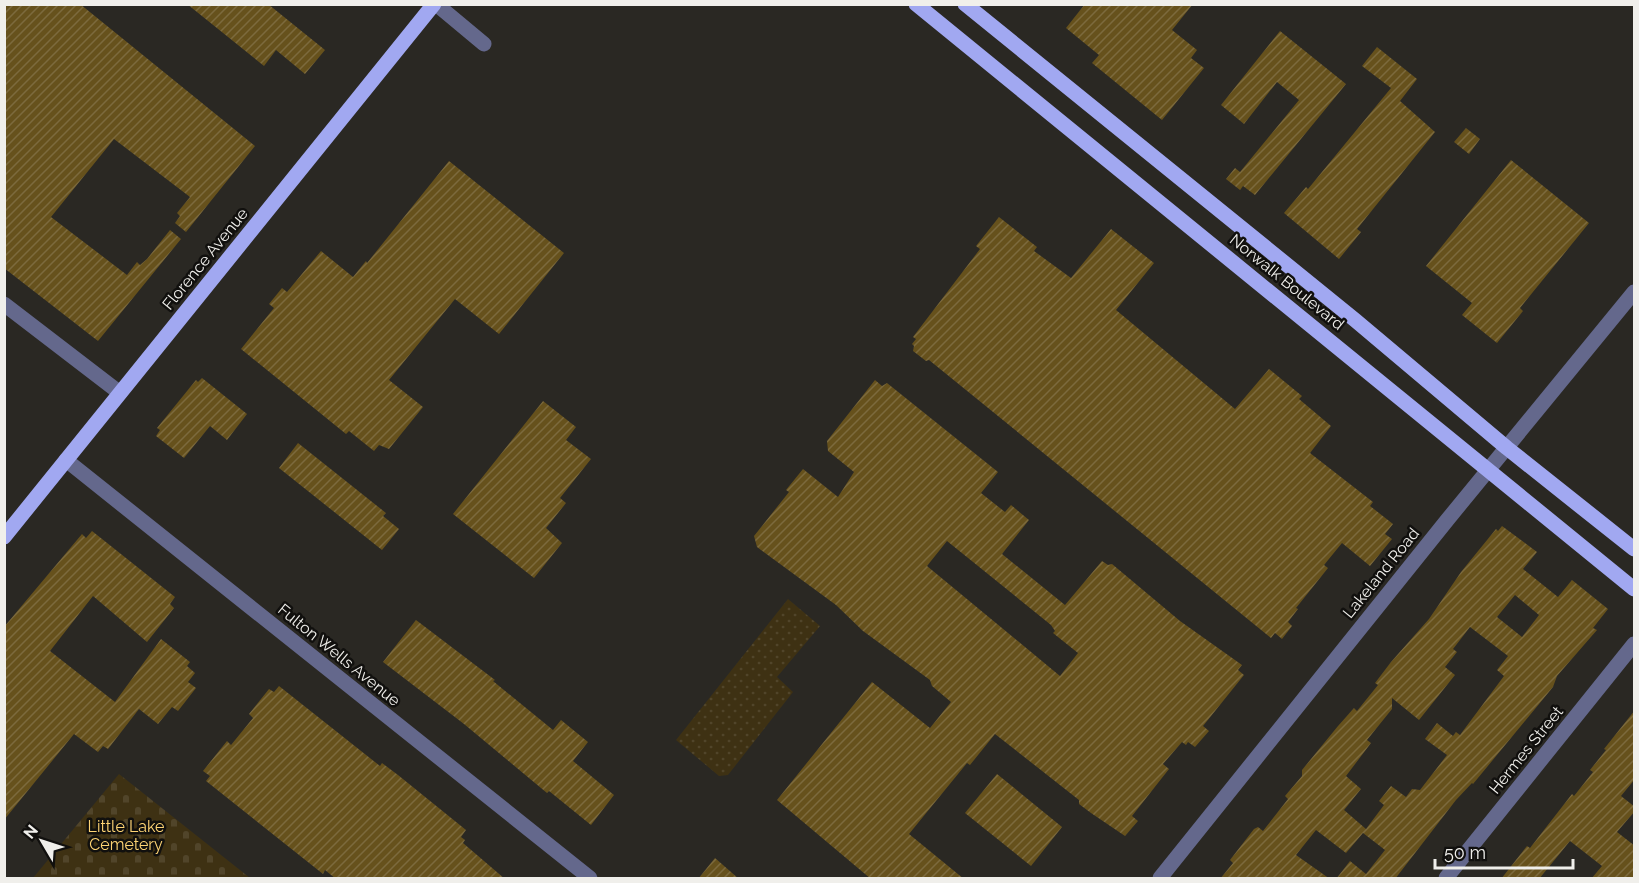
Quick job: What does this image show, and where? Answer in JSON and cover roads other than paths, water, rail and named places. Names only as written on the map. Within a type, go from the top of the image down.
[{"type":"main road","name":"Florence Avenue","points":[[4,537],[435,4]]},
{"type":"main road","name":"Norwalk Boulevard","points":[[916,4],[1487,471],[1635,588]]},
{"type":"main road","name":"Norwalk Boulevard","points":[[965,4],[1355,320],[1507,448],[1635,549]]},
{"type":"street","points":[[435,4],[484,44]]},
{"type":"street","name":"Lakeland Road","points":[[1160,879],[1487,471],[1635,292]]},
{"type":"street","points":[[4,304],[120,393]]},
{"type":"street","name":"Fulton Wells Avenue","points":[[66,460],[590,879]]},
{"type":"street","name":"Hermes Street","points":[[1446,879],[1635,644]]},
{"type":"park label","name":"Little Lake Cemetery","points":[[126,835]]}]
